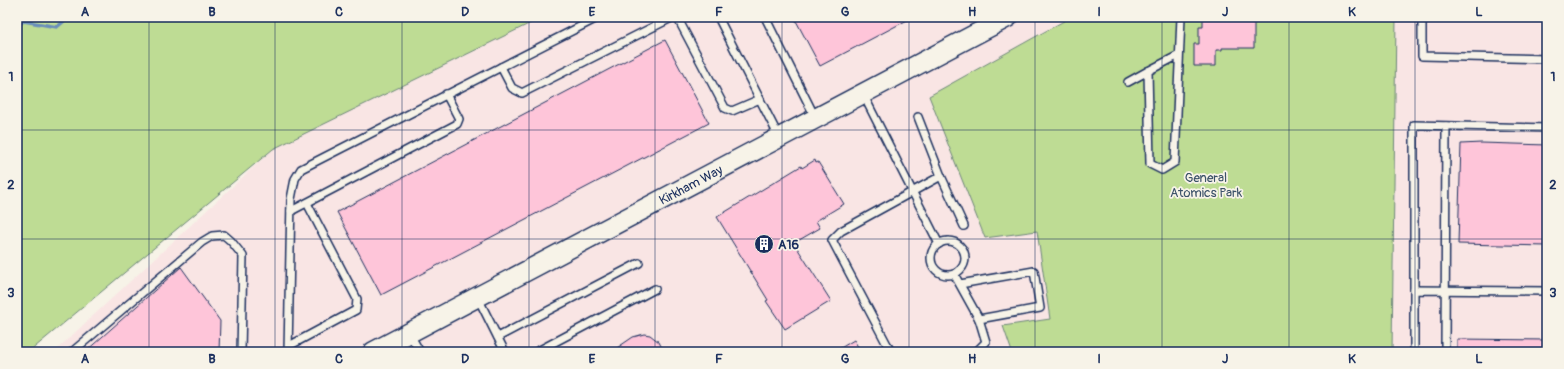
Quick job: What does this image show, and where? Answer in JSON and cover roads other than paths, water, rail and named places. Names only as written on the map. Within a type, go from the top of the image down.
[{"type":"main road","name":"Kirkham Way","points":[[373,352],[863,94],[1001,18]]},
{"type":"lane","points":[[288,349],[291,211],[295,179],[301,169],[599,17]]},
{"type":"lane","points":[[501,67],[512,88],[522,93],[673,17]]},
{"type":"lane","points":[[677,17],[725,108],[732,111],[760,99]]},
{"type":"lane","points":[[718,17],[779,137]]},
{"type":"lane","points":[[765,17],[816,118]]},
{"type":"lane","points":[[1148,71],[1150,164],[1162,170],[1175,162],[1181,17]]},
{"type":"lane","points":[[1422,17],[1422,56],[1547,59]]},
{"type":"lane","points":[[1128,82],[1179,55]]},
{"type":"lane","points":[[291,211],[457,124],[459,119],[446,94]]},
{"type":"lane","points":[[863,94],[939,244]]},
{"type":"lane","points":[[918,117],[941,176],[964,226]]},
{"type":"lane","points":[[1414,352],[1414,125],[1547,128]]},
{"type":"lane","points":[[1445,352],[1446,126]]},
{"type":"lane","points":[[891,352],[832,240],[841,231],[941,176]]},
{"type":"lane","points":[[288,349],[356,310],[357,299],[307,203]]},
{"type":"lane","points":[[72,352],[202,242],[212,236],[224,235],[232,241],[243,256],[241,352]]},
{"type":"lane","points":[[943,242],[954,242],[962,249],[965,258],[964,263],[954,274],[943,274],[934,268],[932,263],[932,252],[939,244],[943,242]]},
{"type":"lane","points":[[498,337],[639,263]]},
{"type":"lane","points":[[960,284],[1034,271],[1040,308],[979,319]]},
{"type":"lane","points":[[954,274],[979,319],[986,342],[976,352]]},
{"type":"lane","points":[[536,352],[655,289]]},
{"type":"lane","points":[[1414,290],[1547,290]]},
{"type":"lane","points":[[477,297],[505,352]]},
{"type":"lane","points":[[409,333],[420,352]]},
{"type":"waterway","points":[[17,25],[24,21],[57,27],[69,17]]},
{"type":"place","name":"A16","points":[[764,244]]},
{"type":"park label","name":"General Atomics Park","points":[[1206,184]]}]
